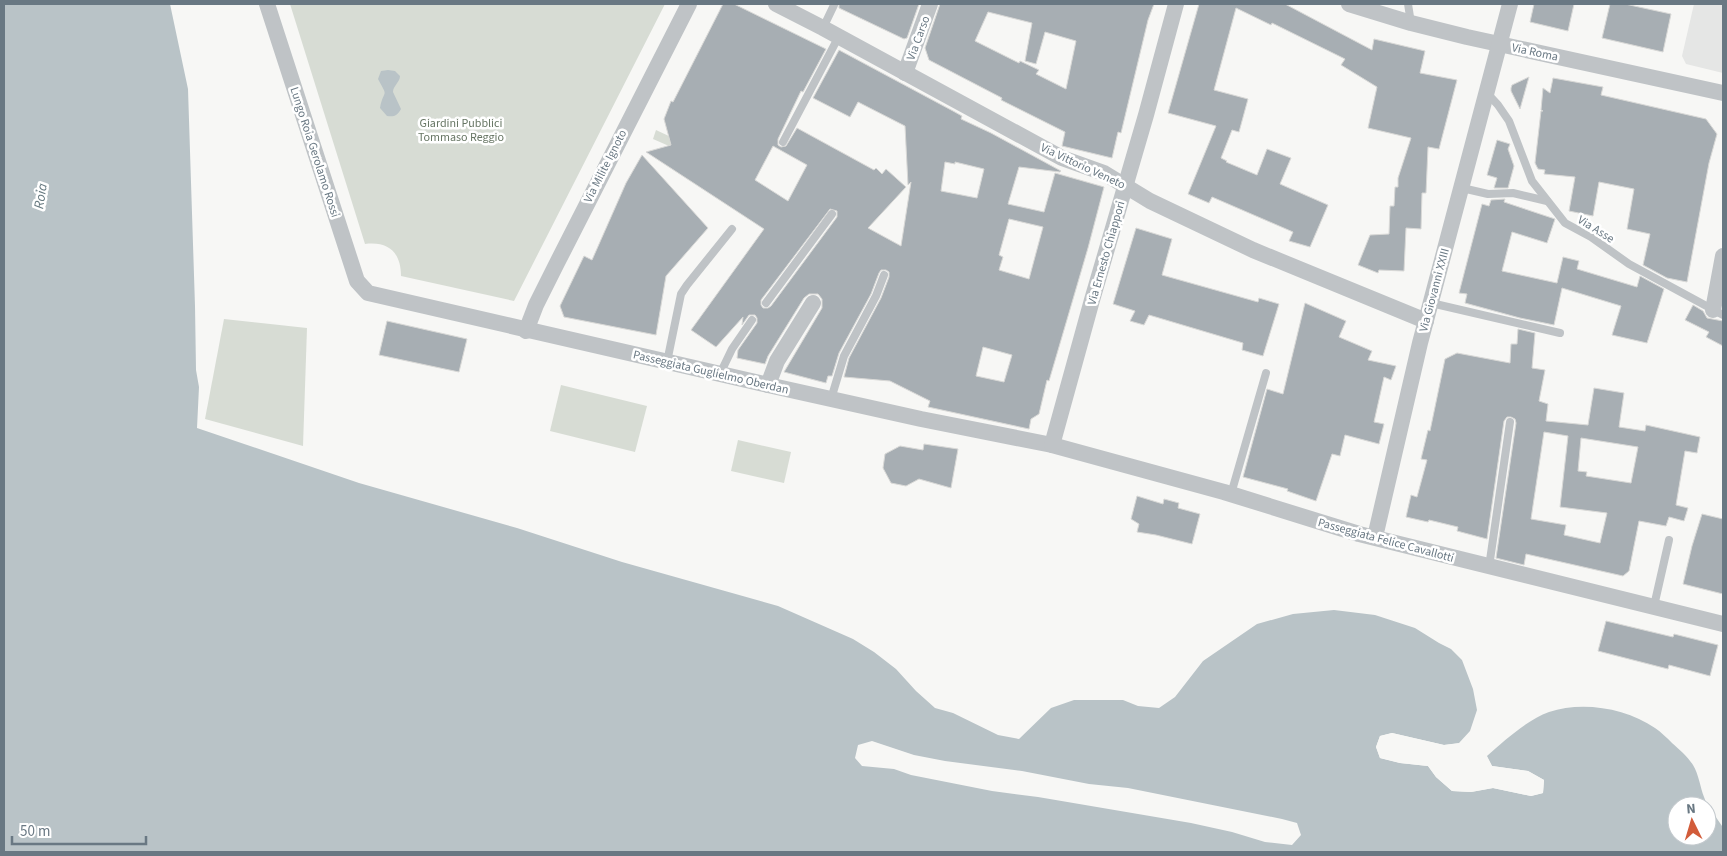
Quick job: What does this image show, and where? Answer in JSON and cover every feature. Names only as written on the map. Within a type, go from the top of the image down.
[{"type":"street","name":"Lungo Roia Gerolamo Rossi","points":[[267,4],[356,281],[363,290],[371,295]]},
{"type":"street","name":"Via Milite Ignoto","points":[[526,331],[536,305],[689,4]]},
{"type":"street","name":"Via Vittorio Veneto","points":[[776,4],[839,36],[1062,158],[1104,173],[1150,201],[1253,250],[1426,322]]},
{"type":"street","name":"Via Carso","points":[[905,73],[930,4]]},
{"type":"street","name":"Via Ernesto Chiappori","points":[[1052,445],[1176,4]]},
{"type":"street","name":"Via Roma","points":[[1349,4],[1411,23],[1499,44],[1723,93]]},
{"type":"street","name":"Via Giovanni XXIII","points":[[1375,538],[1426,322],[1510,4]]},
{"type":"street","points":[[1718,312],[1723,256]]},
{"type":"street","name":"Passeggiata Guglielmo Oberdan","points":[[371,295],[831,399],[1052,445]]},
{"type":"street","points":[[768,385],[777,361],[813,303]]},
{"type":"street","name":"Passeggiata Felice Cavallotti","points":[[1052,445],[1230,494],[1375,538],[1723,624]]},
{"type":"lane","points":[[1408,4],[1411,23]]},
{"type":"lane","points":[[822,28],[834,5]]},
{"type":"lane","points":[[783,142],[839,36]]},
{"type":"lane","name":"Via Asse","points":[[1486,92],[1498,105],[1508,121],[1532,180],[1565,223],[1629,264],[1718,312]]},
{"type":"lane","points":[[1462,188],[1488,194],[1513,193],[1547,201]]},
{"type":"lane","points":[[766,303],[832,214]]},
{"type":"lane","points":[[667,362],[681,294],[732,228]]},
{"type":"lane","points":[[831,399],[844,356],[876,296],[884,275]]},
{"type":"lane","points":[[1431,303],[1560,333]]},
{"type":"lane","points":[[720,374],[732,349],[752,320]]},
{"type":"lane","points":[[1230,494],[1266,373]]},
{"type":"lane","points":[[1488,567],[1510,422]]},
{"type":"lane","points":[[1654,606],[1669,540]]},
{"type":"shaded area","points":[[1694,4],[1723,4],[1723,73],[1686,64],[1682,56]]},
{"type":"green space","name":"Giardini Pubblici Tommaso Reggio","points":[[290,4],[665,4],[514,301],[401,276],[399,261],[392,250],[381,244],[365,244]]},
{"type":"green space","points":[[656,130],[688,145],[685,153],[653,139]]},
{"type":"green space","points":[[224,319],[307,328],[303,446],[205,419]]},
{"type":"green space","points":[[561,385],[647,406],[635,452],[550,431]]},
{"type":"green space","points":[[738,440],[791,452],[784,483],[731,471]]},
{"type":"water","name":"Roia","points":[[4,4],[170,4],[188,89],[196,370],[199,387],[197,428],[359,483],[517,528],[622,562],[778,606],[853,639],[874,652],[896,669],[935,708],[953,713],[998,735],[1019,739],[1051,708],[1074,700],[1123,700],[1138,706],[1159,708],[1175,697],[1203,661],[1257,624],[1293,614],[1334,610],[1375,615],[1415,628],[1451,649],[1462,660],[1473,689],[1477,710],[1470,731],[1459,743],[1444,745],[1392,733],[1380,736],[1376,747],[1380,758],[1400,763],[1428,766],[1436,777],[1452,791],[1471,792],[1493,788],[1531,796],[1543,793],[1544,780],[1528,771],[1492,766],[1487,756],[1524,725],[1549,712],[1575,707],[1604,708],[1617,711],[1655,728],[1689,759],[1697,773],[1704,796],[1667,796],[1667,846],[1717,846],[1717,819],[1723,829],[1723,852],[4,852]]},
{"type":"water","points":[[381,71],[395,71],[400,76],[393,92],[401,109],[397,115],[392,116],[387,116],[380,108],[385,92],[378,79]]},
{"type":"pier","points":[[1392,733],[1444,745],[1462,743],[1460,745],[1444,747],[1392,736],[1382,738],[1379,747],[1382,755],[1401,761],[1430,764],[1438,775],[1453,789],[1471,790],[1493,785],[1531,794],[1541,791],[1542,782],[1527,773],[1491,768],[1485,757],[1486,755],[1492,766],[1528,771],[1544,780],[1543,793],[1531,796],[1493,788],[1471,792],[1452,791],[1436,777],[1428,766],[1400,763],[1380,758],[1376,747],[1380,736]]},
{"type":"pier","points":[[872,741],[914,755],[945,761],[1022,771],[1089,784],[1128,788],[1282,819],[1297,823],[1301,835],[1292,845],[1265,842],[1191,823],[992,791],[911,775],[894,769],[862,766],[855,758],[858,745]]},
{"type":"building","points":[[723,4],[734,4],[826,49],[803,92],[801,91],[778,139],[778,145],[781,147],[786,146],[797,128],[874,170],[876,168],[882,174],[886,169],[906,187],[868,228],[901,246],[911,182],[908,185],[905,126],[858,102],[850,117],[813,98],[839,50],[962,116],[961,119],[1061,171],[1019,167],[1008,204],[1044,212],[1055,173],[1104,187],[1049,381],[1047,380],[1039,414],[1031,419],[1029,429],[928,407],[930,401],[890,381],[844,377],[849,358],[881,298],[889,277],[889,272],[886,270],[881,270],[879,273],[871,294],[839,353],[832,376],[828,376],[826,383],[784,372],[822,308],[822,299],[818,294],[809,294],[804,298],[765,364],[737,358],[738,350],[757,323],[755,315],[749,315],[742,325],[743,317],[716,347],[691,330],[764,229],[646,152],[671,145],[664,119],[671,101],[673,102]],"holes":[[[773,146],[807,165],[788,201],[755,180]],[[945,162],[955,164],[955,162],[984,169],[977,198],[941,191]],[[830,209],[837,211],[837,217],[771,306],[763,308],[761,300]],[[1009,219],[1043,227],[1029,279],[999,270],[1003,257],[999,255]],[[983,347],[1012,355],[1004,382],[976,376]]]},
{"type":"building","points":[[839,4],[919,4],[907,38],[904,39],[839,8]]},
{"type":"building","points":[[940,4],[1154,4],[1148,20],[1121,133],[1118,132],[1112,158],[1062,146],[1065,132],[1001,100],[1002,98],[929,60],[925,48]],"holes":[[[988,12],[1032,23],[1025,61],[1036,64],[1045,32],[1076,41],[1066,89],[1036,74],[1039,70],[1020,61],[1019,63],[975,41]]]},
{"type":"building","points":[[1199,4],[1285,4],[1372,50],[1374,39],[1425,51],[1420,73],[1457,80],[1439,149],[1428,147],[1426,193],[1422,193],[1421,229],[1406,228],[1404,271],[1379,270],[1378,273],[1358,265],[1370,235],[1389,234],[1390,206],[1394,206],[1395,187],[1398,187],[1398,178],[1411,138],[1368,128],[1377,87],[1341,65],[1345,59],[1272,23],[1271,25],[1236,8],[1214,90],[1248,99],[1239,132],[1232,130],[1221,158],[1257,175],[1267,149],[1291,158],[1280,184],[1328,205],[1310,247],[1289,241],[1293,232],[1212,197],[1209,203],[1188,194],[1216,126],[1168,113]]},
{"type":"building","points":[[1534,4],[1574,4],[1568,31],[1530,22]]},
{"type":"building","points":[[1610,4],[1625,4],[1671,14],[1663,52],[1602,38]]},
{"type":"building","points":[[1529,77],[1520,109],[1511,88],[1512,85]]},
{"type":"building","points":[[1553,78],[1603,87],[1601,95],[1706,119],[1717,134],[1709,163],[1687,282],[1667,278],[1643,265],[1650,234],[1627,229],[1634,189],[1599,182],[1593,216],[1569,211],[1575,177],[1544,174],[1545,170],[1538,169],[1535,163],[1541,111],[1543,111],[1541,110],[1543,88],[1550,93]]},
{"type":"building","points":[[1497,140],[1510,144],[1508,149],[1514,166],[1508,188],[1494,188],[1497,178],[1487,175]]},
{"type":"building","points":[[642,155],[708,228],[666,276],[656,335],[564,317],[560,306],[584,256],[592,260],[626,183]]},
{"type":"building","points":[[1505,199],[1504,202],[1555,219],[1547,243],[1512,232],[1502,271],[1557,283],[1563,257],[1579,261],[1577,269],[1637,287],[1640,276],[1664,289],[1647,343],[1612,335],[1621,306],[1562,288],[1554,325],[1465,303],[1467,294],[1459,293],[1482,204],[1489,206],[1491,200]]},
{"type":"building","points":[[1136,228],[1172,239],[1162,275],[1258,302],[1259,298],[1279,304],[1263,356],[1242,350],[1243,343],[1149,315],[1144,325],[1130,321],[1135,311],[1113,304]]},
{"type":"building","points":[[1305,303],[1346,321],[1339,337],[1372,351],[1368,360],[1396,366],[1391,380],[1384,377],[1374,422],[1384,424],[1379,444],[1345,435],[1340,456],[1332,454],[1316,501],[1287,491],[1288,489],[1243,477],[1267,389],[1283,394]]},
{"type":"building","points":[[1693,305],[1703,311],[1707,318],[1723,321],[1723,346],[1706,337],[1709,332],[1685,320]]},
{"type":"building","points":[[387,321],[467,339],[459,372],[379,355]]},
{"type":"building","points":[[1518,329],[1535,333],[1532,368],[1545,370],[1539,401],[1548,404],[1546,421],[1588,425],[1594,388],[1624,393],[1619,427],[1645,431],[1646,425],[1700,437],[1697,453],[1685,451],[1676,505],[1688,508],[1684,521],[1669,517],[1666,526],[1639,521],[1629,571],[1623,576],[1526,554],[1524,565],[1496,558],[1516,423],[1515,419],[1511,417],[1507,417],[1504,421],[1487,539],[1457,531],[1458,527],[1406,517],[1411,495],[1417,497],[1427,460],[1421,459],[1428,430],[1430,431],[1445,359],[1457,353],[1510,363],[1511,344],[1517,344]],"holes":[[[1544,432],[1568,436],[1560,507],[1607,513],[1600,543],[1564,535],[1566,525],[1531,519]],[[1581,438],[1638,447],[1631,483],[1586,476],[1587,472],[1578,471]]]},
{"type":"building","points":[[924,444],[958,449],[951,488],[919,479],[906,486],[891,483],[883,468],[885,454],[900,446],[923,450]]},
{"type":"building","points":[[1137,496],[1163,504],[1164,499],[1179,503],[1178,508],[1200,514],[1192,544],[1137,532],[1139,524],[1131,519]]},
{"type":"building","points":[[1702,514],[1723,519],[1723,594],[1683,584]]},
{"type":"building","points":[[1606,621],[1673,637],[1674,634],[1718,645],[1710,676],[1669,665],[1668,669],[1598,651]]}]
